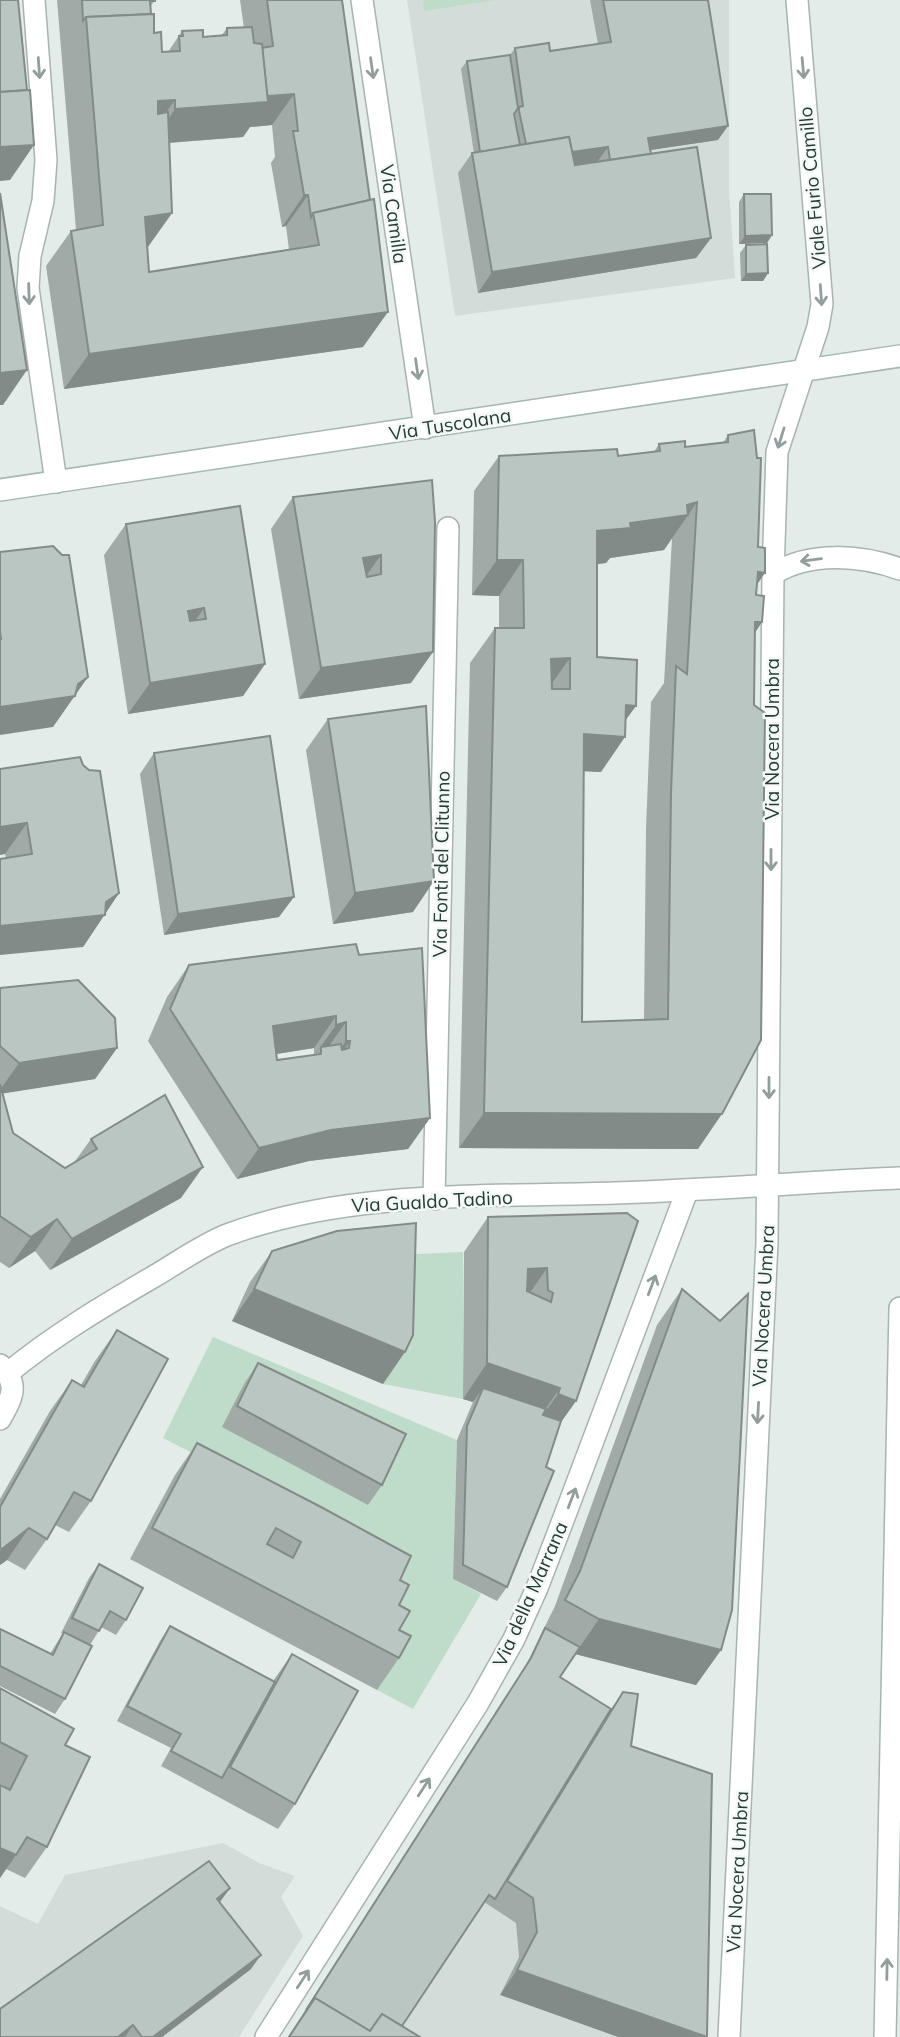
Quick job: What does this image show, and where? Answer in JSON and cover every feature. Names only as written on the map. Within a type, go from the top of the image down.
[{"type":"street","points":[[34,0],[46,160],[44,188],[30,257],[28,288],[56,482]]},
{"type":"street","name":"Via Camilla","points":[[362,0],[425,428]]},
{"type":"street","name":"Viale Furio Camillo","points":[[797,0],[822,304],[818,327],[801,373]]},
{"type":"street","name":"Via Tuscolana","points":[[0,491],[764,376],[801,373],[900,356]]},
{"type":"street","name":"Via Nocera Umbra","points":[[729,2037],[768,1186],[776,452],[801,373]]},
{"type":"street","name":"Via Fonti del Clitunno","points":[[434,1199],[448,528]]},
{"type":"street","points":[[773,574],[790,564],[817,558],[853,558],[900,569]]},
{"type":"street","name":"Via Gualdo Tadino","points":[[4,1369],[110,1301],[225,1236],[276,1220],[326,1209],[434,1199],[687,1191],[900,1178]]},
{"type":"street","name":"Via della Marrana","points":[[266,2037],[478,1703],[514,1639],[537,1588],[687,1191]]},
{"type":"street","points":[[886,2037],[900,1308]]},
{"type":"street","points":[[0,1419],[11,1399],[13,1388],[4,1369]]},
{"type":"shaded area","points":[[407,0],[729,0],[729,189],[735,278],[455,316]]},
{"type":"shaded area","points":[[223,1843],[259,1863],[295,1876],[281,1897],[303,1936],[239,2037],[0,2037],[0,1906],[38,1924],[65,1875]]},
{"type":"shaded area","points":[[484,1902],[516,1923],[519,1957],[500,1995],[618,2037],[394,2037]]},
{"type":"green space","points":[[423,0],[494,0],[424,11]]},
{"type":"green space","points":[[463,1252],[463,1399],[383,1384],[394,1255]]},
{"type":"green space","points":[[213,1337],[457,1440],[453,1579],[481,1594],[413,1709],[377,1690],[388,1667],[312,1515],[163,1438]]},
{"type":"building","points":[[0,0],[18,0],[27,90],[0,92]]},
{"type":"building","points":[[82,0],[155,1],[150,1],[151,14],[86,17],[83,21]]},
{"type":"building","points":[[267,0],[342,0],[370,200],[313,213],[311,217],[308,195],[304,195],[293,131],[298,131],[294,94],[267,95],[262,48],[273,46]]},
{"type":"building","points":[[603,0],[708,0],[728,126],[648,138],[651,154],[610,160],[608,147],[572,152],[569,137],[526,144],[519,111],[519,107],[523,106],[515,48],[549,43],[550,51],[611,42]]},
{"type":"building","points":[[154,14],[154,33],[161,32],[162,52],[180,51],[179,36],[183,36],[182,31],[203,30],[203,37],[227,35],[227,28],[252,27],[254,43],[262,44],[268,102],[175,109],[175,100],[158,101],[158,114],[168,112],[172,213],[145,217],[149,272],[319,245],[313,213],[374,199],[388,312],[89,354],[71,231],[103,225],[86,17]]},
{"type":"building","points":[[510,55],[518,108],[514,114],[520,145],[480,152],[467,61]]},
{"type":"building","points":[[30,90],[34,145],[0,147],[0,92]]},
{"type":"building","points":[[569,137],[575,165],[697,147],[711,238],[492,272],[472,153]]},
{"type":"building","points":[[0,193],[27,370],[0,373]]},
{"type":"building","points":[[744,194],[771,194],[772,235],[745,236]]},
{"type":"building","points":[[767,244],[768,273],[746,274],[746,245]]},
{"type":"building","points":[[754,430],[757,458],[761,458],[758,547],[765,548],[765,573],[758,572],[756,595],[764,596],[762,622],[755,622],[754,705],[765,713],[761,1040],[722,1114],[484,1113],[495,628],[524,628],[523,560],[497,560],[499,456],[617,449],[618,456],[660,451],[659,444],[685,441],[685,447],[728,442],[728,435]],"holes":[[[697,502],[687,674],[676,666],[671,793],[668,1019],[582,1022],[584,734],[625,737],[626,705],[636,706],[637,660],[597,657],[597,531],[631,528],[630,523],[688,515],[687,505]],[[570,658],[570,689],[552,689],[551,659]]]},
{"type":"building","points":[[432,480],[435,522],[433,652],[321,668],[293,497]],"holes":[[[381,555],[381,574],[367,577],[363,558]]]},
{"type":"building","points":[[240,506],[265,664],[150,683],[126,524]],"holes":[[[204,608],[206,619],[190,621],[188,611]]]},
{"type":"building","points":[[53,546],[62,555],[69,555],[88,677],[78,684],[75,696],[0,707],[0,552]]},
{"type":"building","points":[[426,706],[434,881],[355,893],[328,719]]},
{"type":"building","points":[[270,736],[294,897],[178,914],[154,753]]},
{"type":"building","points":[[80,757],[89,770],[100,771],[119,893],[106,902],[105,915],[0,926],[0,859],[32,854],[27,823],[0,827],[0,769]]},
{"type":"building","points":[[356,944],[359,955],[422,948],[430,1118],[331,1130],[259,1148],[170,1009],[189,965]],"holes":[[[336,1016],[336,1025],[346,1022],[346,1041],[350,1041],[349,1048],[342,1050],[341,1044],[321,1047],[321,1054],[277,1060],[273,1026]]]},
{"type":"building","points":[[78,980],[115,1018],[117,1048],[19,1063],[0,1046],[0,988]]},
{"type":"building","points":[[0,1084],[13,1133],[65,1168],[97,1149],[91,1139],[165,1095],[203,1167],[72,1239],[57,1219],[31,1237],[0,1216]]},
{"type":"building","points":[[627,1213],[638,1221],[576,1401],[558,1394],[560,1388],[487,1363],[488,1217]],"holes":[[[547,1268],[548,1290],[553,1293],[551,1302],[527,1291],[528,1269]]]},
{"type":"building","points":[[416,1223],[413,1335],[405,1352],[254,1289],[272,1251],[337,1231]]},
{"type":"building","points":[[682,1289],[720,1321],[748,1294],[732,1610],[721,1650],[599,1619],[565,1600],[580,1571]]},
{"type":"building","points":[[117,1330],[168,1359],[91,1501],[74,1492],[47,1539],[29,1528],[0,1548],[0,1507],[72,1380],[84,1387]]},
{"type":"building","points":[[258,1363],[406,1434],[382,1485],[237,1406]]},
{"type":"building","points":[[483,1388],[546,1409],[543,1415],[561,1421],[546,1467],[554,1471],[507,1587],[463,1565],[467,1426]]},
{"type":"building","points":[[197,1443],[411,1556],[400,1580],[409,1585],[399,1605],[410,1611],[399,1630],[411,1636],[399,1658],[152,1528]],"holes":[[[276,1528],[301,1542],[293,1558],[267,1544]]]},
{"type":"building","points":[[99,1564],[143,1588],[126,1620],[110,1611],[99,1631],[72,1618]]},
{"type":"building","points":[[170,1626],[275,1682],[222,1778],[171,1751],[181,1734],[127,1706]]},
{"type":"building","points":[[545,1628],[580,1647],[560,1677],[611,1709],[495,1899],[489,1895],[402,2026],[382,2014],[370,2031],[315,1998],[306,2010],[531,1658]]},
{"type":"building","points":[[0,1629],[53,1655],[64,1632],[92,1646],[65,1699],[0,1666]]},
{"type":"building","points":[[292,1654],[358,1691],[295,1804],[230,1767]]},
{"type":"building","points":[[0,1688],[74,1729],[65,1745],[90,1757],[47,1847],[27,1837],[16,1855],[0,1848],[0,1785],[10,1790],[27,1756],[0,1742]]},
{"type":"building","points":[[623,1692],[638,1694],[631,1746],[712,1774],[707,2037],[517,1970],[537,1932],[533,1898],[507,1881]]},
{"type":"building","points":[[209,1861],[230,1888],[217,1899],[261,1955],[153,2037],[142,2037],[133,2025],[118,2037],[0,2037],[0,2009]]},
{"type":"building","points":[[315,1998],[370,2031],[382,2014],[420,2037],[289,2037]]}]
